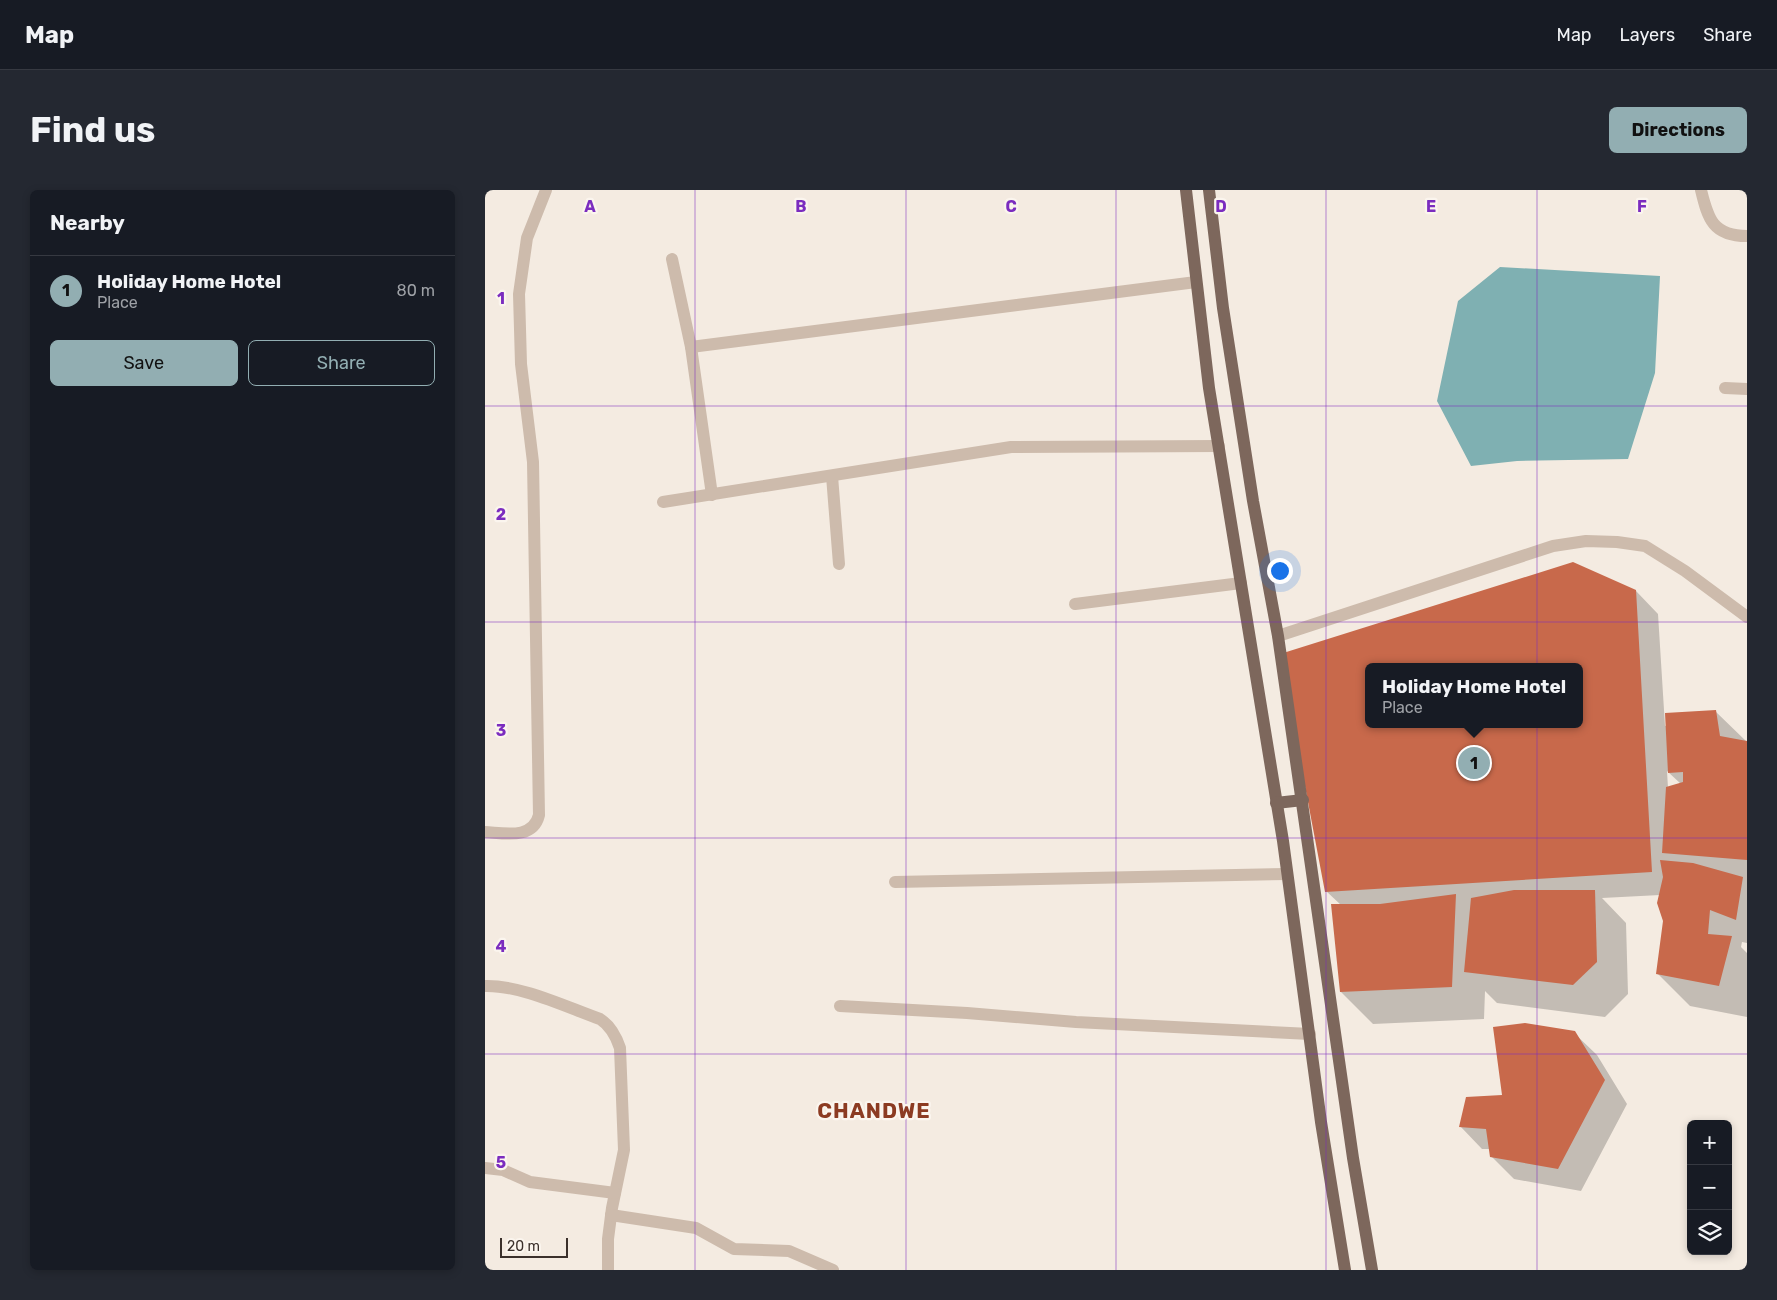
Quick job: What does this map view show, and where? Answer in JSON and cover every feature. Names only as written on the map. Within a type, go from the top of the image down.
[{"type":"main road","points":[[1187,190],[1196,282],[1219,446],[1287,874],[1321,1122],[1345,1270]]},
{"type":"main road","points":[[1209,190],[1223,308],[1250,482],[1278,636],[1353,1158],[1372,1270]]},
{"type":"main road","points":[[1276,803],[1303,800]]},
{"type":"street","points":[[485,832],[518,833],[529,831],[535,825],[539,815],[533,462],[521,364],[519,294],[527,238],[546,190]]},
{"type":"street","points":[[1701,190],[1709,217],[1714,225],[1729,234],[1747,236]]},
{"type":"street","points":[[672,259],[691,347],[712,495]]},
{"type":"street","points":[[691,347],[1196,282]]},
{"type":"street","points":[[1725,388],[1747,389]]},
{"type":"street","points":[[663,502],[1011,448],[1219,446]]},
{"type":"street","points":[[833,476],[839,564]]},
{"type":"street","points":[[1278,636],[1553,546],[1586,541],[1617,542],[1645,546],[1685,571],[1747,617]]},
{"type":"street","points":[[1075,604],[1241,582]]},
{"type":"street","points":[[895,882],[1287,874]]},
{"type":"street","points":[[485,986],[497,986],[529,994],[600,1019],[611,1030],[620,1048],[624,1143],[611,1215],[608,1239],[608,1270]]},
{"type":"street","points":[[840,1006],[967,1013],[1076,1022],[1310,1034]]},
{"type":"street","points":[[485,1168],[503,1170],[530,1182],[615,1193]]},
{"type":"street","points":[[611,1215],[696,1228],[734,1249],[789,1252],[833,1270]]},
{"type":"water","points":[[1500,267],[1660,276],[1655,373],[1628,459],[1517,461],[1471,466],[1437,401],[1458,301]]},
{"type":"building","points":[[1573,562],[1636,590],[1652,872],[1325,892],[1280,654]]},
{"type":"building","points":[[1716,710],[1720,736],[1747,741],[1747,860],[1662,853],[1666,787],[1683,782],[1683,772],[1668,773],[1665,713]]},
{"type":"building","points":[[1660,860],[1693,863],[1743,877],[1736,920],[1710,910],[1708,934],[1732,936],[1719,986],[1656,974],[1663,921],[1657,903],[1663,877]]},
{"type":"building","points":[[1514,890],[1595,890],[1597,962],[1573,985],[1464,972],[1471,898]]},
{"type":"building","points":[[1456,894],[1452,987],[1340,992],[1331,904],[1380,904]]},
{"type":"building","points":[[1525,1023],[1575,1031],[1605,1080],[1558,1169],[1490,1157],[1486,1129],[1459,1127],[1466,1097],[1502,1095],[1493,1027]]},
{"type":"place","name":"Holiday Home Hotel","points":[[1474,763]]},
{"type":"district","name":"CHANDWE","points":[[874,1110]]}]
